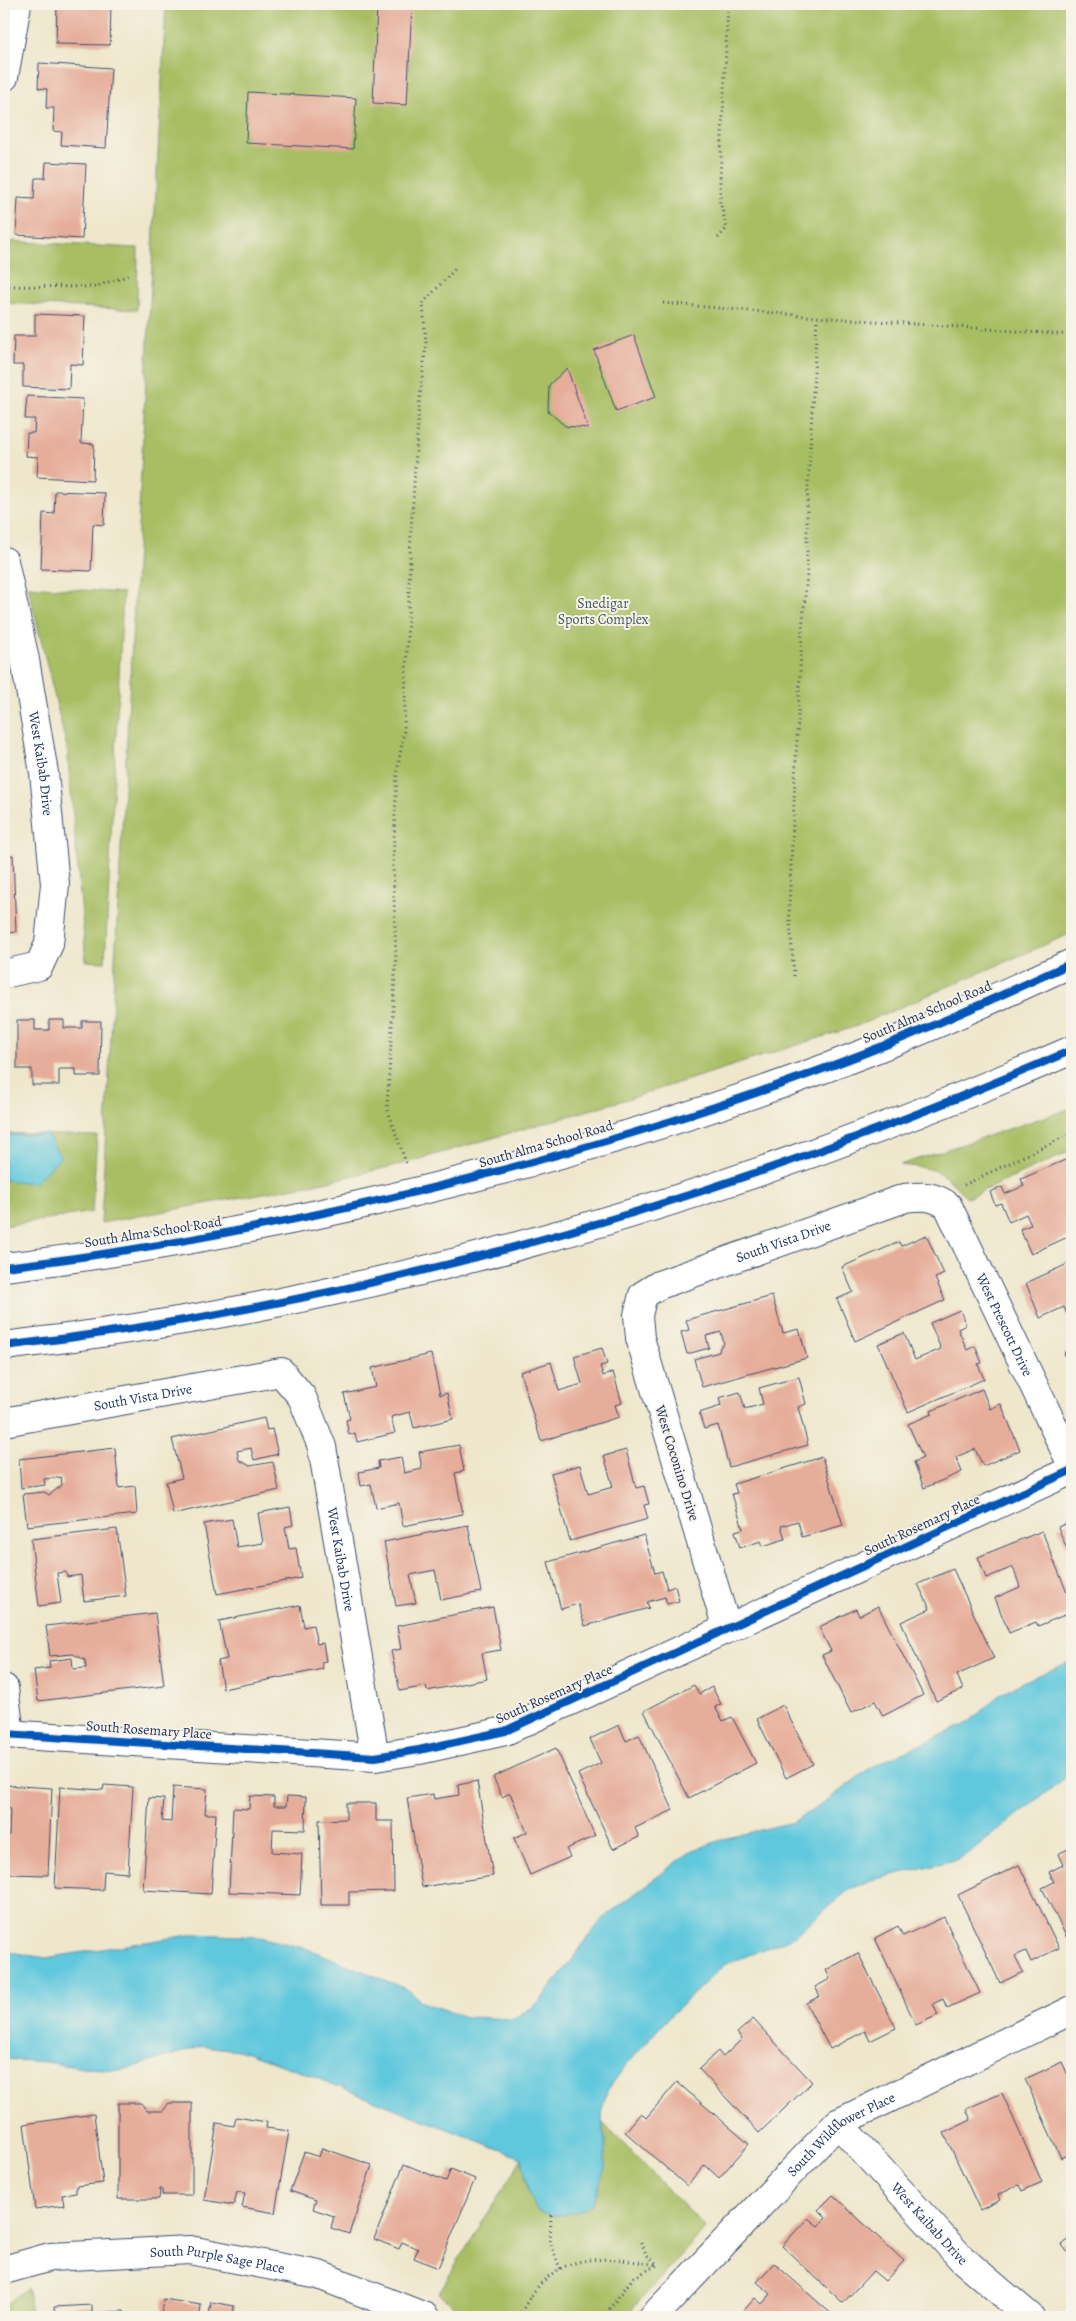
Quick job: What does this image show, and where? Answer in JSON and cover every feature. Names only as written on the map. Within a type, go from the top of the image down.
[{"type":"street","points":[[4,77],[16,4]]},
{"type":"street","name":"West Kaibab Drive","points":[[4,561],[25,660],[44,773],[55,884],[50,944],[39,966],[4,974]]},
{"type":"street","name":"South Alma School Road","points":[[4,1267],[151,1246],[266,1225],[424,1191],[580,1149],[700,1112],[818,1070],[897,1040],[1072,963]]},
{"type":"street","points":[[4,1346],[174,1322],[305,1297],[430,1269],[587,1228],[672,1202],[790,1162],[990,1086],[1072,1050]]},
{"type":"street","name":"South Vista Drive","points":[[643,1295],[659,1285],[887,1204],[905,1198],[933,1198]]},
{"type":"street","name":"West Prescott Drive","points":[[933,1198],[948,1206],[1072,1465]]},
{"type":"street","name":"West Coconino Drive","points":[[643,1295],[638,1315],[640,1338],[727,1629]]},
{"type":"street","name":"West Kaibab Drive","points":[[281,1372],[302,1397],[322,1447],[375,1757]]},
{"type":"street","name":"South Vista Drive","points":[[4,1422],[281,1372]]},
{"type":"street","name":"South Rosemary Place","points":[[7,1734],[375,1757],[419,1750],[505,1731],[1072,1470]]},
{"type":"street","points":[[4,1688],[7,1734]]},
{"type":"street","name":"South Wildflower Place","points":[[653,2317],[838,2123],[1072,2010]]},
{"type":"street","name":"West Kaibab Drive","points":[[838,2123],[962,2259],[1030,2317]]},
{"type":"street","name":"South Purple Sage Place","points":[[4,2270],[50,2256],[190,2250],[319,2275],[425,2317]]},
{"type":"path","points":[[718,238],[727,228],[720,202],[720,180],[728,4]]},
{"type":"path","points":[[406,1162],[387,1108],[396,960],[393,866],[395,816],[404,731],[411,532],[426,345],[423,303],[457,267]]},
{"type":"path","points":[[4,286],[94,287],[130,275]]},
{"type":"path","points":[[663,303],[818,317],[1072,335]]},
{"type":"path","points":[[794,976],[790,938],[790,899],[802,630],[807,575],[807,505],[818,317]]},
{"type":"path","points":[[933,1198],[1072,1134]]},
{"type":"path","points":[[551,2215],[550,2241],[560,2269]]},
{"type":"path","points":[[519,2317],[528,2297],[551,2273],[572,2263],[600,2259],[658,2265],[633,2278],[603,2317]]},
{"type":"green space","name":"Snedigar Sports Complex","points":[[166,4],[1072,4],[1072,933],[857,1026],[631,1098],[406,1163],[329,1181],[101,1223]]},
{"type":"green space","points":[[4,241],[138,248],[137,310],[4,303]]},
{"type":"green space","points":[[28,586],[123,593],[105,962],[86,961],[67,748]]},
{"type":"green space","points":[[1072,1108],[1072,1151],[967,1198],[951,1181],[938,1172],[900,1165]]},
{"type":"green space","points":[[4,1133],[97,1136],[92,1212],[4,1226]]},
{"type":"green space","points":[[602,2122],[706,2228],[625,2317],[469,2317],[438,2294],[522,2158],[528,2191],[605,2141]]},
{"type":"green space","points":[[28,2288],[31,2317],[4,2317],[9,2303]]},
{"type":"water","points":[[4,1135],[47,1135],[61,1157],[34,1183],[4,1180]]},
{"type":"water","points":[[1072,1661],[1072,1772],[971,1852],[958,1859],[880,1878],[850,1889],[791,1938],[724,1965],[670,2016],[625,2066],[607,2091],[603,2106],[602,2122],[605,2141],[605,2167],[593,2204],[579,2210],[560,2215],[537,2211],[528,2191],[522,2158],[301,2072],[238,2050],[203,2046],[122,2070],[83,2068],[46,2062],[4,2059],[4,1951],[46,1958],[196,1934],[260,1937],[311,1950],[407,1989],[422,2002],[466,2017],[513,2019],[538,2004],[603,1918],[693,1850],[727,1838],[793,1822],[821,1805],[873,1766],[967,1724],[998,1696],[1025,1681]]},
{"type":"building","points":[[57,4],[111,4],[110,45],[56,44]]},
{"type":"building","points":[[377,4],[412,4],[407,105],[373,103]]},
{"type":"building","points":[[39,63],[111,68],[106,148],[61,145],[62,132],[53,131],[54,108],[46,108],[47,89],[38,88]]},
{"type":"building","points":[[248,92],[356,98],[353,149],[246,143]]},
{"type":"building","points":[[46,162],[86,164],[82,239],[16,235],[18,198],[34,199],[35,178],[45,178]]},
{"type":"building","points":[[35,314],[85,316],[83,365],[70,364],[69,389],[23,387],[23,365],[13,365],[14,336],[35,336]]},
{"type":"building","points":[[634,335],[656,397],[616,411],[594,350]]},
{"type":"building","points":[[567,368],[588,428],[565,426],[548,411],[549,385]]},
{"type":"building","points":[[27,396],[83,399],[81,443],[94,444],[93,480],[37,477],[38,457],[26,456],[27,433],[34,433],[35,419],[25,419]]},
{"type":"building","points":[[55,491],[105,493],[104,525],[93,524],[91,571],[41,569],[43,513],[54,514]]},
{"type":"building","points":[[13,855],[16,932],[4,933],[4,856]]},
{"type":"building","points":[[17,1020],[35,1020],[35,1030],[49,1030],[49,1020],[64,1020],[64,1028],[82,1028],[82,1021],[101,1021],[100,1076],[76,1076],[76,1069],[59,1069],[59,1085],[32,1085],[32,1069],[17,1069]]},
{"type":"building","points":[[1072,1157],[1072,1235],[1031,1254],[1020,1229],[1031,1225],[1026,1214],[1009,1222],[1001,1203],[995,1205],[990,1192],[1002,1187],[1005,1194],[1024,1186],[1021,1179]]},
{"type":"building","points":[[926,1235],[944,1274],[935,1278],[945,1300],[855,1341],[837,1299],[853,1292],[842,1267],[899,1242],[901,1246]]},
{"type":"building","points":[[1072,1262],[1072,1326],[1064,1307],[1040,1318],[1026,1283]]},
{"type":"building","points":[[772,1296],[783,1333],[799,1329],[807,1358],[702,1387],[694,1359],[719,1352],[720,1347],[724,1344],[721,1332],[706,1336],[709,1348],[687,1354],[681,1332],[689,1330],[686,1320]]},
{"type":"building","points":[[960,1310],[966,1325],[958,1329],[967,1350],[975,1346],[982,1363],[978,1364],[984,1379],[908,1412],[878,1344],[904,1333],[915,1360],[941,1349],[930,1323]]},
{"type":"building","points":[[602,1348],[607,1364],[600,1366],[603,1376],[613,1372],[622,1403],[615,1405],[619,1417],[541,1441],[520,1372],[551,1362],[559,1391],[582,1384],[574,1356]]},
{"type":"building","points":[[1072,1349],[1072,1372],[1064,1353]]},
{"type":"building","points":[[431,1354],[440,1395],[447,1393],[453,1419],[414,1428],[410,1412],[391,1417],[395,1433],[357,1442],[355,1433],[349,1435],[346,1420],[350,1419],[344,1394],[376,1387],[372,1368]]},
{"type":"building","points":[[799,1377],[806,1404],[798,1407],[808,1445],[729,1467],[718,1425],[704,1429],[699,1413],[721,1406],[719,1398],[740,1392],[745,1409],[763,1404],[759,1388]]},
{"type":"building","points":[[982,1389],[990,1409],[1001,1404],[1020,1450],[983,1466],[975,1449],[956,1457],[962,1472],[924,1488],[914,1462],[923,1458],[908,1424],[932,1414],[931,1411]]},
{"type":"building","points":[[264,1418],[267,1430],[272,1429],[278,1454],[254,1460],[251,1448],[237,1451],[239,1460],[250,1466],[273,1462],[279,1490],[173,1514],[166,1482],[182,1478],[172,1439]]},
{"type":"building","points":[[459,1445],[464,1471],[455,1473],[463,1514],[403,1526],[399,1503],[376,1508],[371,1484],[361,1486],[359,1472],[379,1468],[378,1461],[401,1457],[404,1473],[422,1469],[419,1452]]},
{"type":"building","points":[[115,1448],[119,1488],[135,1486],[137,1514],[27,1526],[23,1494],[44,1492],[49,1495],[62,1485],[61,1477],[44,1479],[45,1485],[21,1488],[19,1459]]},
{"type":"building","points":[[626,1450],[636,1488],[644,1486],[649,1504],[644,1505],[648,1519],[570,1541],[551,1473],[580,1465],[588,1494],[613,1487],[604,1456]]},
{"type":"building","points":[[822,1457],[843,1525],[802,1537],[798,1521],[781,1526],[785,1539],[763,1546],[761,1541],[740,1548],[735,1531],[743,1529],[732,1494],[737,1493],[734,1484]]},
{"type":"building","points":[[290,1507],[293,1525],[285,1527],[289,1549],[296,1548],[301,1578],[217,1594],[204,1524],[232,1519],[237,1547],[263,1543],[258,1513]]},
{"type":"building","points":[[1072,1521],[1072,1561],[1058,1527]]},
{"type":"building","points":[[468,1525],[481,1592],[441,1600],[435,1570],[410,1575],[416,1603],[396,1606],[384,1542]]},
{"type":"building","points":[[117,1529],[126,1596],[84,1601],[81,1575],[67,1577],[66,1572],[57,1573],[61,1603],[39,1606],[31,1539]]},
{"type":"building","points":[[1042,1531],[1072,1605],[1072,1612],[1038,1626],[1036,1622],[1009,1633],[995,1598],[1020,1587],[1013,1567],[986,1578],[978,1557]]},
{"type":"building","points":[[644,1535],[655,1573],[662,1571],[667,1589],[675,1586],[679,1601],[667,1604],[665,1597],[647,1602],[649,1608],[585,1626],[578,1604],[561,1609],[548,1562]]},
{"type":"building","points":[[953,1569],[994,1658],[957,1675],[963,1689],[936,1701],[901,1622],[930,1609],[918,1584]]},
{"type":"building","points":[[300,1605],[304,1627],[313,1625],[317,1644],[323,1643],[326,1661],[321,1662],[323,1669],[223,1689],[218,1661],[227,1659],[219,1621]]},
{"type":"building","points":[[878,1606],[923,1695],[883,1716],[875,1701],[851,1713],[822,1655],[831,1651],[819,1627],[856,1609],[859,1616]]},
{"type":"building","points":[[493,1607],[501,1650],[482,1653],[487,1679],[427,1691],[426,1686],[400,1691],[391,1651],[401,1649],[397,1626]]},
{"type":"building","points":[[155,1613],[164,1686],[38,1701],[34,1670],[50,1668],[49,1661],[72,1658],[73,1669],[86,1668],[85,1660],[73,1654],[50,1656],[46,1626]]},
{"type":"building","points":[[694,1685],[699,1694],[712,1687],[721,1704],[715,1707],[723,1721],[732,1717],[756,1763],[689,1798],[644,1711]]},
{"type":"building","points":[[783,1705],[813,1764],[786,1778],[757,1719]]},
{"type":"building","points":[[619,1725],[626,1741],[639,1735],[673,1810],[635,1828],[639,1837],[613,1849],[578,1774],[601,1763],[590,1739]]},
{"type":"building","points":[[556,1748],[595,1836],[566,1849],[570,1857],[530,1875],[514,1838],[527,1832],[510,1793],[502,1797],[493,1777]]},
{"type":"building","points":[[477,1781],[493,1876],[422,1887],[407,1798],[433,1794],[434,1799],[459,1795],[458,1785]]},
{"type":"building","points":[[4,1785],[52,1788],[48,1875],[8,1874],[8,1864],[4,1864],[4,1835],[9,1836],[10,1808],[4,1807]]},
{"type":"building","points":[[104,1785],[133,1787],[128,1873],[104,1871],[103,1890],[55,1888],[60,1787],[103,1790]]},
{"type":"building","points":[[173,1787],[207,1789],[205,1814],[216,1814],[211,1894],[143,1890],[149,1798],[164,1799],[162,1821],[171,1822]]},
{"type":"building","points":[[250,1796],[274,1797],[274,1806],[286,1806],[287,1796],[306,1797],[305,1830],[273,1829],[272,1852],[302,1854],[300,1895],[229,1892],[233,1808],[249,1809]]},
{"type":"building","points":[[346,1803],[376,1803],[376,1821],[393,1821],[394,1891],[349,1892],[349,1905],[321,1905],[319,1820],[346,1819]]},
{"type":"building","points":[[1072,1847],[1072,1936],[1067,1938],[1042,1888],[1054,1882],[1049,1872],[1063,1865],[1058,1854]]},
{"type":"building","points":[[1019,1865],[1059,1948],[1031,1962],[1026,1951],[1015,1956],[1023,1972],[1000,1983],[958,1895]]},
{"type":"building","points":[[944,1917],[980,1993],[947,2008],[943,1999],[933,2004],[938,2015],[916,2025],[875,1938],[898,1926],[903,1936]]},
{"type":"building","points":[[858,1953],[896,2028],[870,2041],[865,2031],[830,2049],[806,2003],[820,1996],[815,1987],[830,1979],[826,1970]]},
{"type":"building","points":[[753,2019],[812,2082],[759,2133],[699,2069],[718,2051],[723,2057],[742,2039],[737,2033]]},
{"type":"building","points":[[1062,2062],[1068,2075],[1072,2073],[1072,2152],[1061,2158],[1025,2079]]},
{"type":"building","points":[[677,2082],[749,2144],[719,2178],[705,2165],[687,2186],[625,2132],[641,2113],[646,2118]]},
{"type":"building","points":[[1002,2093],[1042,2182],[1022,2191],[1019,2185],[998,2195],[1000,2200],[980,2210],[944,2133],[971,2120],[966,2109]]},
{"type":"building","points":[[118,2103],[141,2103],[147,2111],[163,2111],[169,2103],[192,2103],[192,2195],[162,2195],[162,2189],[160,2189],[159,2199],[118,2199]]},
{"type":"building","points":[[94,2114],[103,2183],[76,2186],[76,2193],[62,2195],[64,2205],[35,2209],[24,2124]]},
{"type":"building","points":[[236,2117],[267,2122],[266,2128],[289,2131],[275,2213],[242,2207],[245,2193],[237,2192],[234,2205],[204,2200],[217,2123],[234,2126]]},
{"type":"building","points":[[322,2148],[372,2165],[349,2234],[331,2228],[334,2216],[313,2209],[316,2200],[290,2191],[304,2152],[319,2157]]},
{"type":"building","points":[[404,2164],[446,2181],[451,2169],[475,2179],[438,2268],[414,2258],[418,2249],[402,2242],[399,2249],[374,2239]]},
{"type":"building","points":[[833,2195],[904,2261],[885,2281],[873,2271],[843,2303],[782,2246],[808,2218],[818,2226],[826,2218],[818,2210]]},
{"type":"building","points":[[1072,2237],[1072,2258],[1062,2245]]},
{"type":"building","points":[[774,2263],[835,2317],[738,2317],[755,2298],[762,2304],[771,2294],[757,2282]]},
{"type":"building","points":[[163,2299],[201,2305],[200,2315],[209,2316],[211,2302],[234,2306],[233,2317],[161,2317]]},
{"type":"building","points":[[92,2305],[92,2313],[124,2311],[125,2317],[55,2317],[54,2307]]},
{"type":"building","points":[[272,2312],[286,2317],[270,2317]]},
{"type":"cycle path","points":[[4,1267],[133,1249],[261,1226],[416,1192],[556,1155],[694,1114],[831,1066],[920,1031],[1072,963]]},
{"type":"cycle path","points":[[4,1346],[142,1327],[279,1302],[414,1272],[549,1237],[682,1197],[814,1153],[944,1103],[1072,1050]]},
{"type":"cycle path","points":[[4,1734],[375,1757],[419,1750],[505,1731],[1072,1470]]}]
